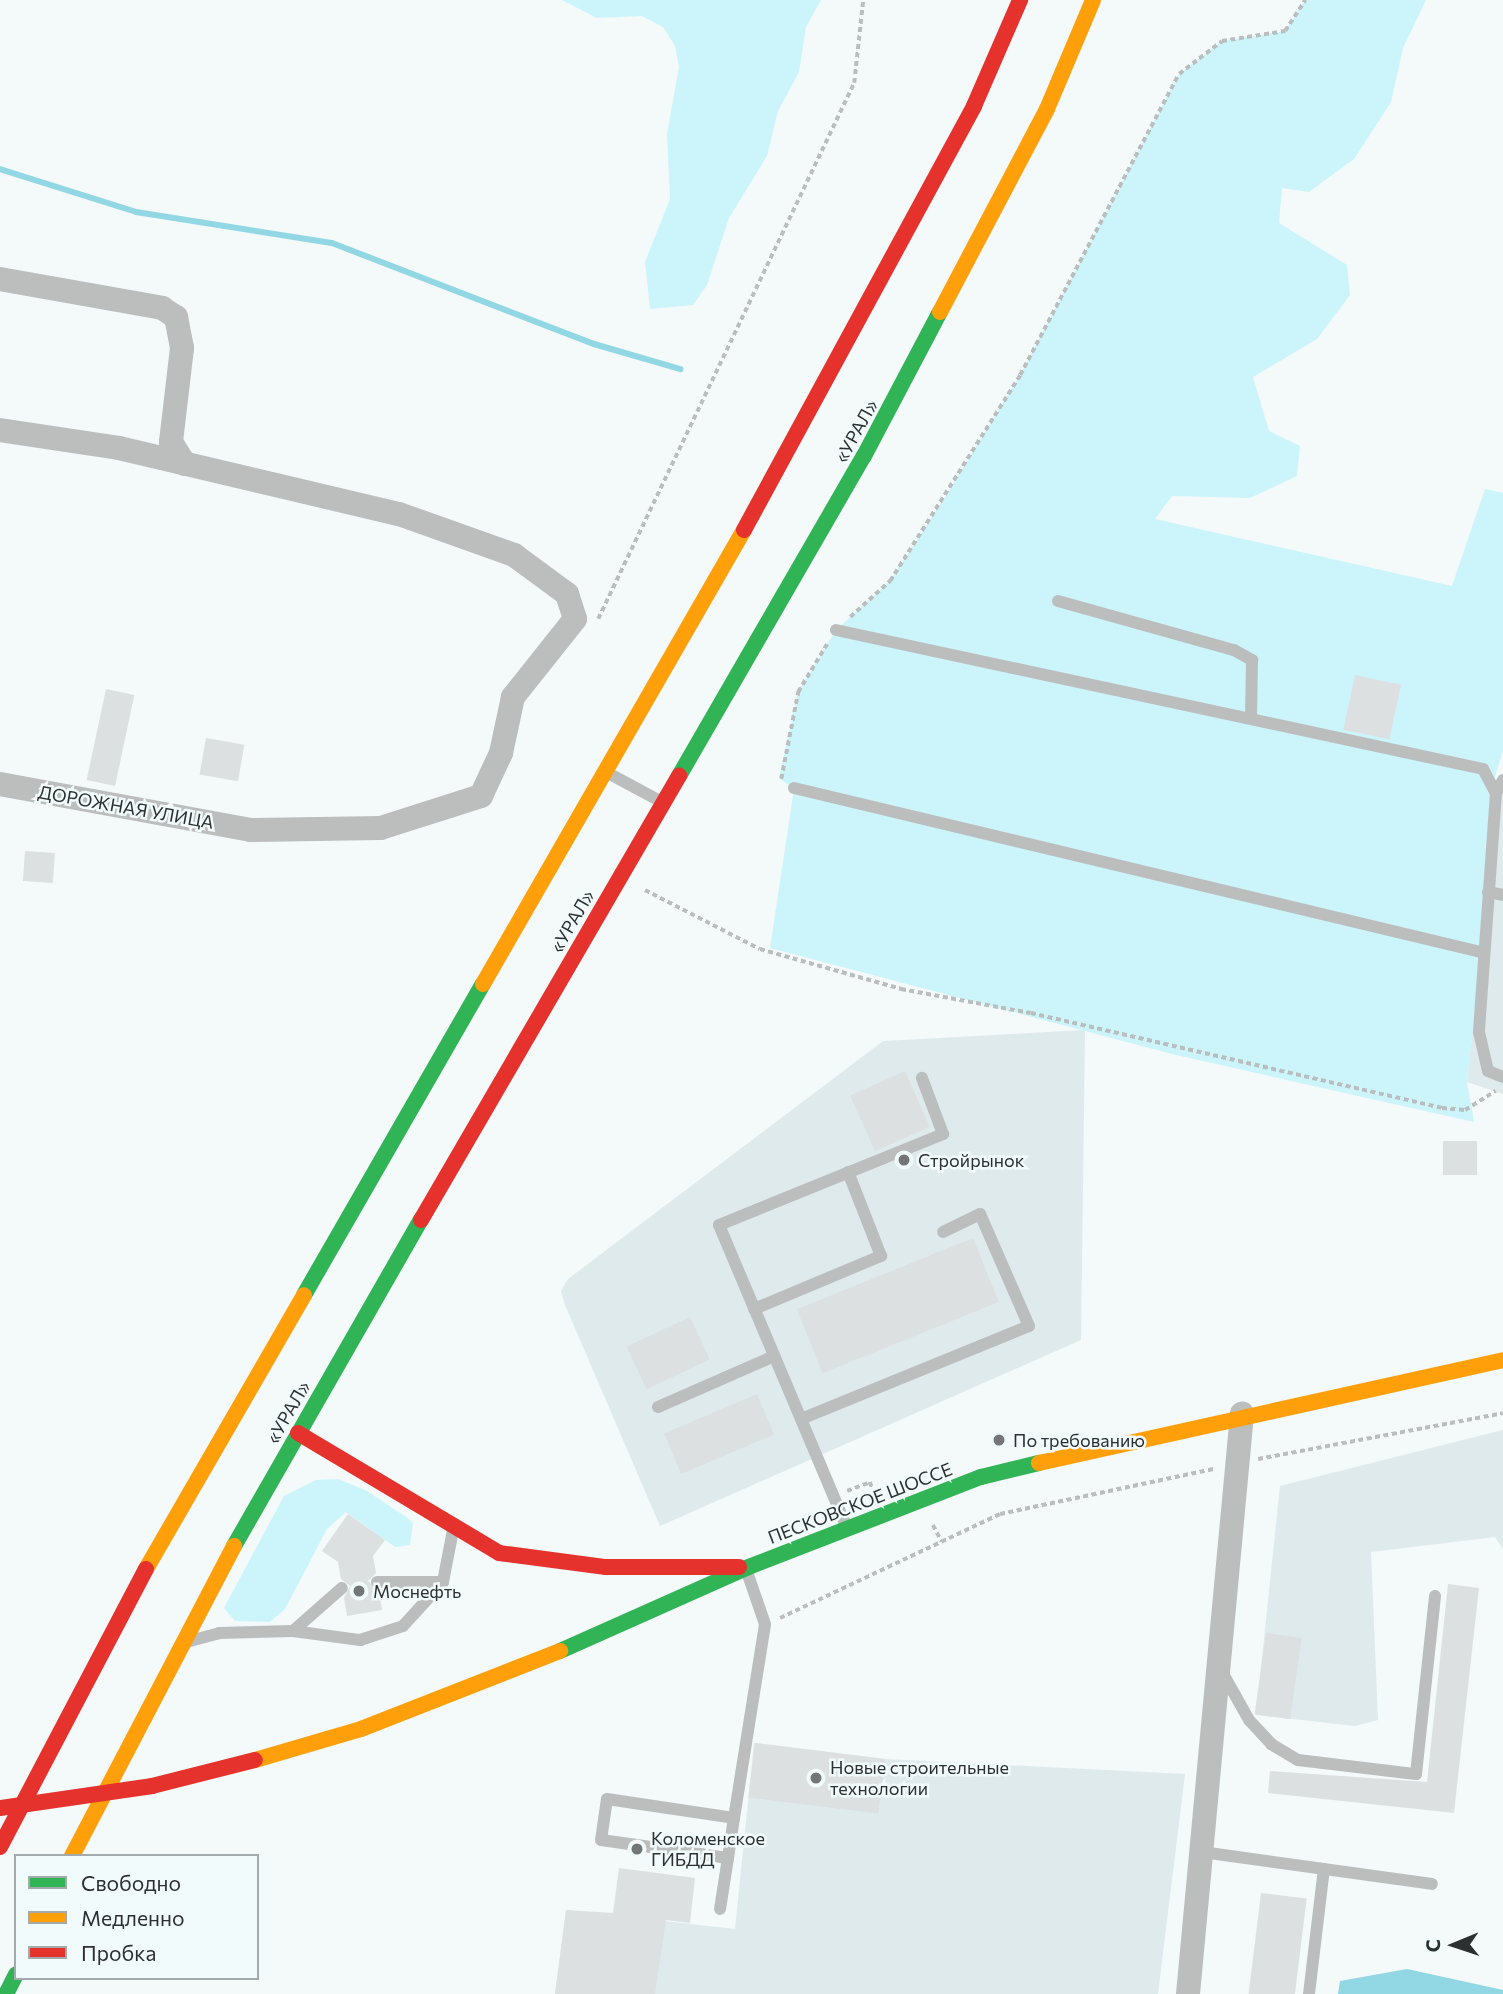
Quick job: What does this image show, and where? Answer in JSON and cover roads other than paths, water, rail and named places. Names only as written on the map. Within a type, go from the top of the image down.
[{"type":"main road","points":[[0,1847],[134,1590],[804,425],[974,106],[1020,0]]},
{"type":"main road","name":"«УРАЛ»","points":[[73,1854],[180,1643],[298,1433],[663,803],[943,312],[1047,109],[1093,0]]},
{"type":"main road","name":"ПЕСКОВСКОЕ ШОССЕ","points":[[0,1808],[152,1786],[255,1760],[360,1729],[505,1675],[746,1568],[1019,1465],[1242,1414],[1503,1360]]},
{"type":"main road","points":[[298,1433],[453,1530],[499,1553],[542,1561],[606,1567],[667,1563],[746,1568]]},
{"type":"main road","points":[[667,1563],[681,1584],[679,1597]]},
{"type":"street","points":[[0,279],[162,308],[176,317],[182,348],[171,442],[184,464]]},
{"type":"street","points":[[0,430],[184,464]]},
{"type":"street","name":"ДОРОЖНАЯ УЛИЦА","points":[[0,784],[251,830],[380,828],[481,796],[501,753],[513,696],[575,619],[567,594],[514,555],[399,514],[184,464]]},
{"type":"street","points":[[1188,1994],[1242,1414]]},
{"type":"lane","points":[[1058,601],[1234,650],[1252,660],[1251,716]]},
{"type":"lane","points":[[836,630],[1251,716],[1483,769],[1496,793]]},
{"type":"lane","points":[[605,772],[663,803]]},
{"type":"lane","points":[[1503,780],[1496,793],[1481,953],[1479,1032],[1488,1071],[1503,1077]]},
{"type":"lane","points":[[794,788],[1481,953]]},
{"type":"lane","points":[[1488,892],[1503,895]]},
{"type":"lane","points":[[847,1528],[719,1225],[943,1134],[922,1078]]},
{"type":"lane","points":[[754,1309],[881,1256],[848,1172]]},
{"type":"lane","points":[[801,1419],[1029,1325],[980,1214],[943,1232]]},
{"type":"lane","points":[[658,1407],[774,1356]]},
{"type":"lane","points":[[180,1643],[219,1633],[293,1631],[360,1640],[403,1626],[443,1582],[453,1530]]},
{"type":"lane","points":[[720,1909],[765,1625],[746,1568]]},
{"type":"lane","points":[[377,1582],[443,1582]]},
{"type":"lane","points":[[293,1631],[342,1588]]},
{"type":"lane","points":[[1220,1669],[1250,1720],[1271,1744],[1298,1760],[1416,1774],[1436,1596]]},
{"type":"lane","points":[[728,1858],[601,1840],[607,1799],[734,1818]]},
{"type":"lane","points":[[1202,1852],[1432,1885]]},
{"type":"lane","points":[[1309,1994],[1324,1869]]},
{"type":"waterway","points":[[0,169],[136,212],[332,243],[594,344],[680,369]]},
{"type":"place","name":"Стройрынок","points":[[904,1160]]},
{"type":"place","name":"По требованию","points":[[999,1440]]},
{"type":"place","name":"Моснефть","points":[[359,1591]]},
{"type":"place","name":"Новые строительные технологии","points":[[816,1778]]},
{"type":"place","name":"Коломенское ГИБДД","points":[[637,1849]]}]
